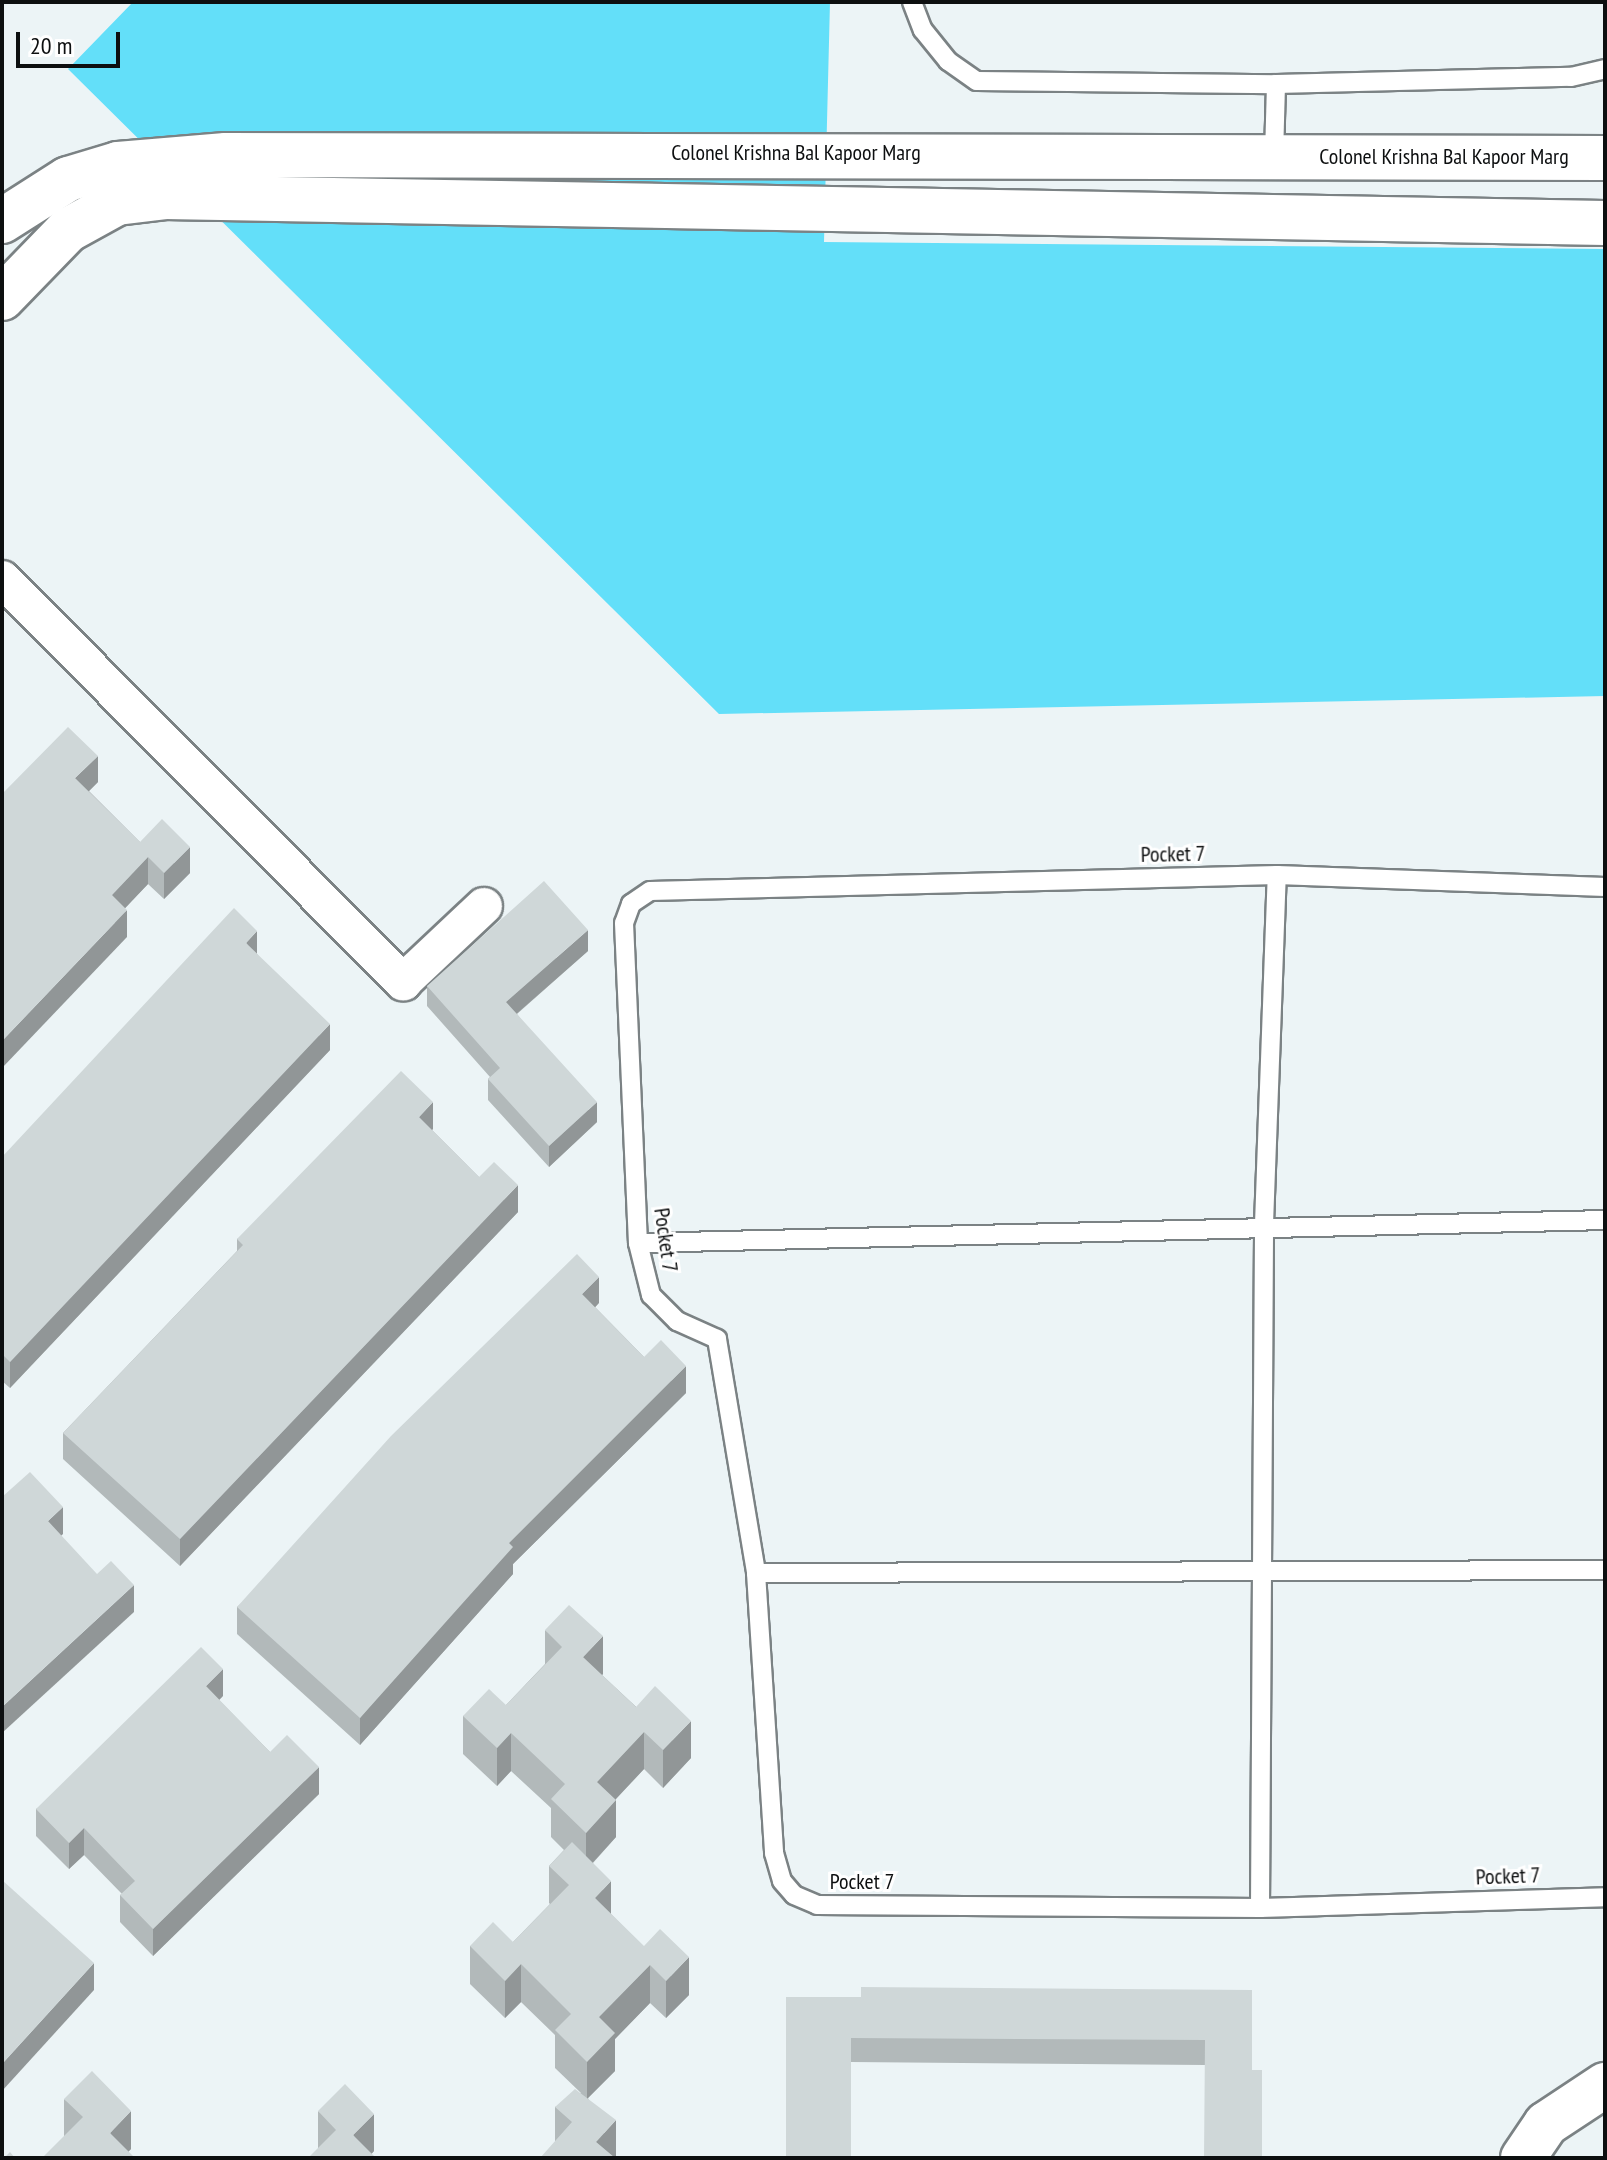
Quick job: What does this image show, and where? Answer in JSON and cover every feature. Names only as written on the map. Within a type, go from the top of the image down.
[{"type":"street","name":"Colonel Krishna Bal Kapoor Marg","points":[[2,221],[68,179],[105,167],[226,155],[1605,158]]},
{"type":"street","points":[[2,298],[68,230],[117,203],[165,197],[1605,223]]},
{"type":"street","points":[[2,579],[403,982],[484,906]]},
{"type":"street","points":[[1523,2158],[1546,2124],[1605,2085]]},
{"type":"lane","points":[[912,2],[923,30],[948,61],[977,81],[1276,84],[1571,77],[1605,69]]},
{"type":"lane","points":[[1274,156],[1276,84]]},
{"type":"lane","points":[[1260,1908],[1264,1224],[1277,875]]},
{"type":"lane","name":"Pocket 7","points":[[1605,887],[1277,875],[650,891],[631,904],[624,923],[638,1243],[651,1295],[677,1321],[717,1339],[756,1573],[774,1853],[782,1881],[794,1895],[817,1905],[1260,1908],[1605,1897]]},
{"type":"lane","points":[[638,1243],[1264,1224],[1605,1220]]},
{"type":"lane","points":[[756,1573],[1262,1568],[1605,1570]]},
{"type":"shaded area","points":[[133,2],[830,2],[824,242],[1605,249],[1605,696],[719,714],[68,69]]},
{"type":"building","points":[[68,727],[98,756],[75,778],[140,842],[162,819],[190,847],[164,873],[148,857],[112,895],[127,910],[2,1041],[2,794]]},
{"type":"building","points":[[544,881],[588,930],[506,1002],[597,1102],[549,1146],[488,1079],[500,1068],[427,986]]},
{"type":"building","points":[[234,908],[257,931],[246,943],[330,1024],[10,1362],[2,1354],[2,1157]]},
{"type":"building","points":[[401,1071],[433,1102],[419,1117],[479,1177],[494,1162],[518,1185],[180,1539],[63,1433],[243,1245],[237,1239]]},
{"type":"building","points":[[577,1254],[599,1277],[582,1294],[644,1357],[661,1340],[686,1366],[509,1543],[513,1547],[360,1718],[237,1607],[391,1436]]},
{"type":"building","points":[[30,1472],[63,1507],[48,1521],[97,1574],[111,1561],[134,1585],[2,1707],[2,1497]]},
{"type":"building","points":[[569,1605],[603,1636],[583,1657],[636,1707],[655,1686],[691,1721],[663,1750],[644,1732],[597,1782],[616,1800],[586,1833],[551,1799],[565,1784],[511,1733],[497,1748],[463,1716],[489,1689],[506,1705],[562,1647],[545,1630]]},
{"type":"building","points":[[201,1647],[223,1669],[206,1686],[270,1752],[287,1735],[319,1767],[153,1929],[120,1895],[135,1881],[84,1828],[69,1843],[36,1809]]},
{"type":"building","points":[[572,1842],[611,1881],[595,1898],[644,1946],[660,1929],[689,1957],[666,1981],[650,1965],[599,2017],[615,2033],[587,2062],[555,2030],[571,2014],[521,1964],[505,1981],[470,1946],[493,1922],[513,1942],[569,1885],[549,1866]]},
{"type":"building","points":[[2,1880],[94,1963],[2,2064]]},
{"type":"building","points":[[861,1987],[1252,1990],[1252,2070],[1262,2070],[1262,2158],[1204,2158],[1205,2040],[851,2038],[851,2158],[786,2158],[786,1997],[861,1997]]},
{"type":"building","points":[[92,2071],[131,2111],[110,2133],[135,2158],[42,2158],[83,2117],[64,2099]]},
{"type":"building","points":[[345,2084],[374,2114],[353,2135],[376,2158],[308,2158],[336,2130],[318,2111]]},
{"type":"building","points":[[575,2089],[616,2120],[596,2142],[615,2158],[540,2158],[572,2122],[555,2107]]}]
